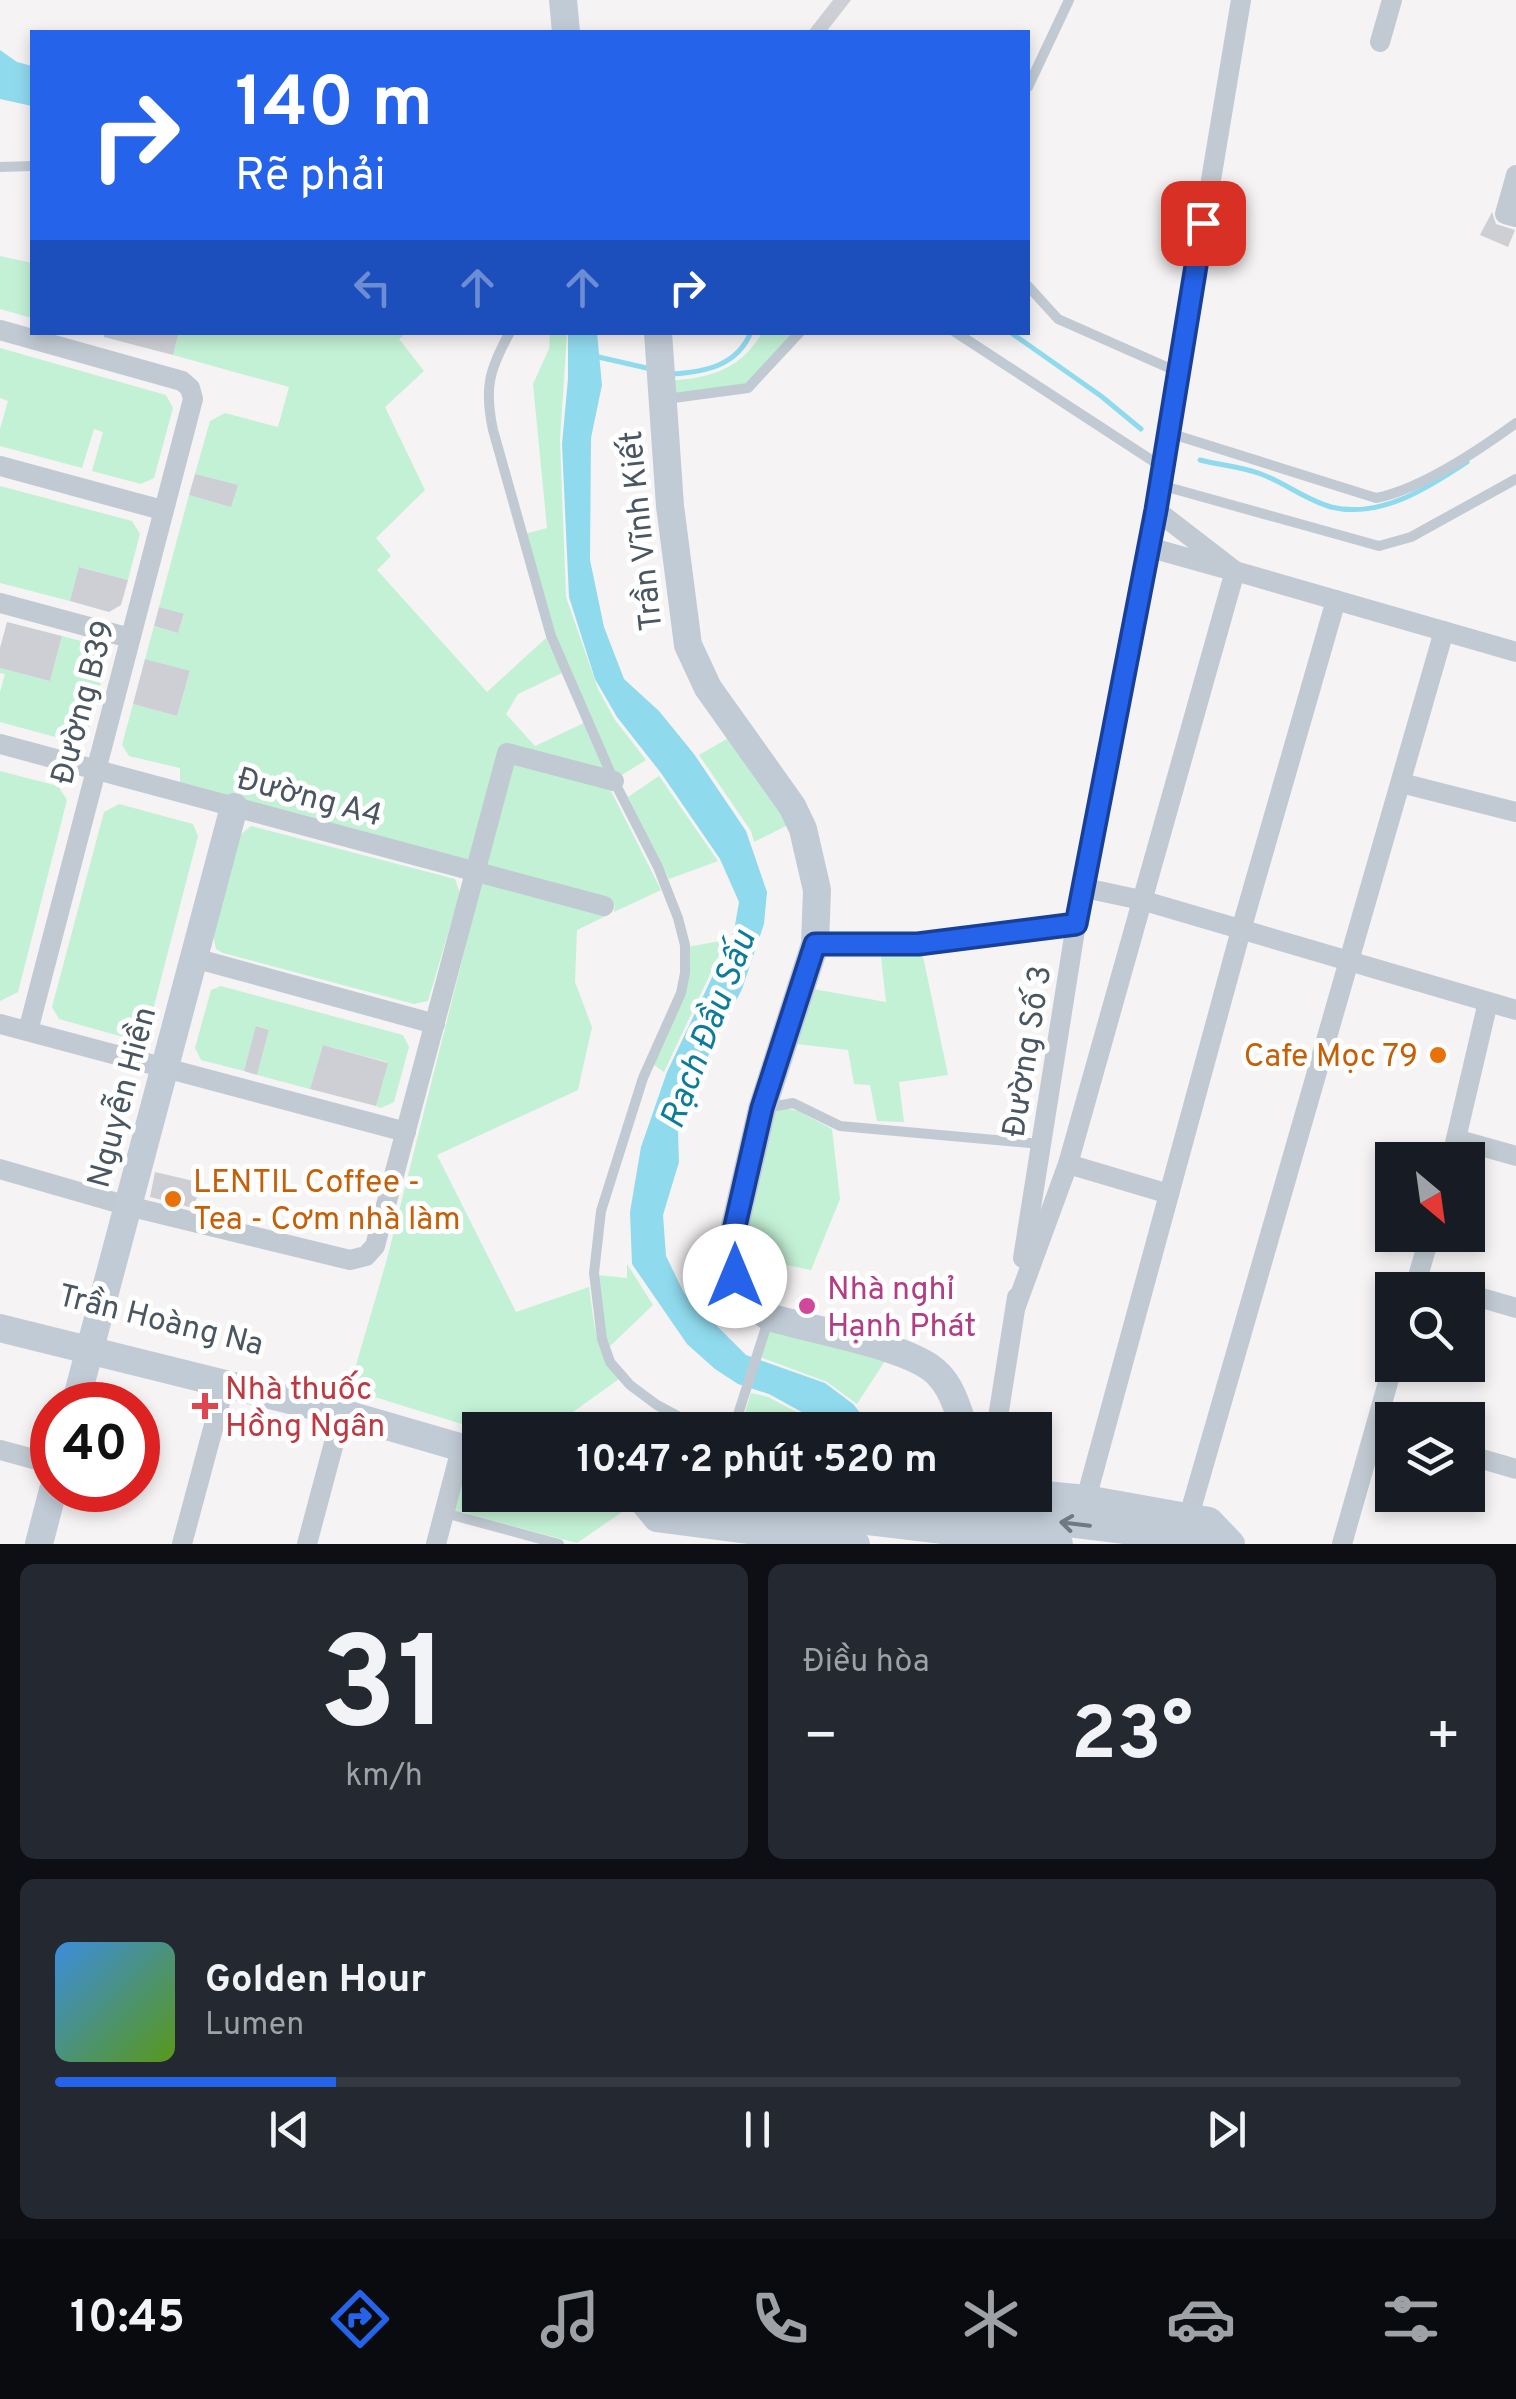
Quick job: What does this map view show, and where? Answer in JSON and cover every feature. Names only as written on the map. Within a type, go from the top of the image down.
[{"type":"main road","points":[[562,0],[566,30]]},
{"type":"main road","name":"Trần Vĩnh Kiết","points":[[658,335],[688,645],[708,688],[792,806],[803,829],[817,890],[815,944],[762,1108],[732,1239],[731,1260],[742,1291],[769,1317]]},
{"type":"main road","name":"Nguyễn Hiền","points":[[81,1382],[234,807]]},
{"type":"main road","name":"Trần Hoàng Na","points":[[0,1314],[91,1346],[225,1384],[462,1443]]},
{"type":"main road","points":[[769,1317],[895,1351],[925,1363],[943,1378],[958,1412]]},
{"type":"main road","name":"Trần Hoàng Na","points":[[0,1328],[91,1346],[462,1443]]},
{"type":"main road","points":[[1052,1496],[1209,1521],[1222,1543]]},
{"type":"main road","points":[[39,1544],[47,1512]]},
{"type":"main road","points":[[651,1512],[656,1518],[863,1537]]},
{"type":"main road","points":[[792,1512],[1059,1544]]},
{"type":"main road","points":[[974,1512],[1222,1543]]},
{"type":"main road","points":[[998,1512],[1014,1544]]},
{"type":"street","name":"Đường Số 3","points":[[999,1412],[1076,924],[1156,510],[1241,0]]},
{"type":"street","points":[[1380,42],[1392,0]]},
{"type":"street","points":[[1516,176],[1506,214],[1516,218]]},
{"type":"street","name":"Đường B39","points":[[0,330],[182,380],[193,399],[28,1031]]},
{"type":"street","points":[[0,466],[162,510]]},
{"type":"street","points":[[1156,510],[1235,571]]},
{"type":"street","points":[[1148,547],[1516,652]]},
{"type":"street","points":[[1016,1306],[1068,1164],[1235,571]]},
{"type":"street","points":[[1086,1499],[1241,930],[1336,600]]},
{"type":"street","points":[[0,604],[130,638]]},
{"type":"street","points":[[1189,1516],[1444,631]]},
{"type":"street","name":"Đường A4","points":[[0,744],[604,906]]},
{"type":"street","points":[[0,1169],[128,1206],[350,1260],[366,1256],[375,1246],[508,754],[614,782]]},
{"type":"street","points":[[1401,783],[1516,812]]},
{"type":"street","points":[[1085,888],[1142,900],[1516,1010]]},
{"type":"street","points":[[194,958],[435,1024]]},
{"type":"street","points":[[1455,1142],[1488,1002]]},
{"type":"street","points":[[0,1024],[406,1132]]},
{"type":"street","points":[[1456,1139],[1516,1156]]},
{"type":"street","points":[[1068,1164],[1169,1194]]},
{"type":"street","points":[[1485,1299],[1516,1308]]},
{"type":"street","points":[[182,1544],[225,1384]]},
{"type":"street","points":[[307,1544],[342,1413]]},
{"type":"street","points":[[0,1450],[30,1458]]},
{"type":"street","points":[[1342,1544],[1375,1454]]},
{"type":"street","points":[[1485,1460],[1516,1469]]},
{"type":"street","points":[[436,1544],[444,1513],[462,1473]]},
{"type":"lane","points":[[1030,83],[1070,0]]},
{"type":"lane","points":[[0,167],[30,166]]},
{"type":"lane","points":[[1030,288],[1058,319],[1178,372]]},
{"type":"lane","points":[[508,335],[492,366],[488,385],[493,430],[551,636],[614,782],[667,887],[685,945],[681,994],[643,1078],[601,1212],[594,1273],[602,1340],[610,1362],[630,1385],[670,1412]]},
{"type":"lane","points":[[660,382],[748,388],[797,335]]},
{"type":"lane","points":[[959,335],[1161,476],[1379,546],[1411,537],[1516,480]]},
{"type":"lane","points":[[1168,433],[1376,498],[1442,468],[1516,423]]},
{"type":"lane","points":[[815,944],[918,944],[1076,924]]},
{"type":"lane","points":[[762,1108],[793,1104],[840,1126],[1041,1144]]},
{"type":"lane","points":[[738,1412],[769,1317]]},
{"type":"lane","points":[[861,1512],[863,1537]]},
{"type":"lane","points":[[444,1513],[558,1544]]},
{"type":"green space","points":[[0,256],[30,263],[30,317],[0,309]]},
{"type":"green space","points":[[178,335],[404,335],[399,339],[424,371],[385,407],[425,490],[376,538],[391,556],[377,570],[487,692],[546,638],[562,673],[518,694],[506,714],[535,746],[584,723],[605,771],[503,745],[470,860],[180,782],[180,768],[129,756],[122,745],[133,704],[177,716],[190,672],[145,659],[154,626],[178,633],[184,615],[159,607],[189,495],[231,506],[195,474],[210,421],[225,413],[278,427],[289,387],[173,355]]},
{"type":"green space","points":[[550,335],[567,335],[560,440],[566,597],[598,689],[615,720],[646,760],[617,778],[555,636],[525,534],[547,528],[533,384],[549,349]]},
{"type":"green space","points":[[761,335],[794,335],[747,384],[667,395],[668,381],[722,370],[753,346]]},
{"type":"green space","points":[[0,348],[166,395],[173,408],[154,478],[141,484],[92,471],[103,432],[94,429],[82,468],[0,446],[8,401],[0,398]]},
{"type":"green space","points":[[0,486],[132,521],[140,534],[128,580],[80,567],[70,601],[0,583]]},
{"type":"green space","points":[[62,636],[96,645],[106,663],[88,731],[70,741],[0,722],[0,692],[5,674],[0,673],[0,668],[50,681]]},
{"type":"green space","points":[[732,736],[792,823],[754,842],[751,831],[699,755]]},
{"type":"green space","points":[[512,762],[610,789],[661,890],[614,912],[615,905],[486,867]]},
{"type":"green space","points":[[0,771],[58,786],[67,800],[18,992],[0,1001]]},
{"type":"green space","points":[[659,776],[718,861],[669,879],[628,797]]},
{"type":"green space","points":[[119,804],[193,824],[198,836],[147,1033],[134,1040],[59,1019],[52,1007],[104,812]]},
{"type":"green space","points":[[251,826],[455,879],[460,893],[428,1001],[414,1004],[216,949],[213,935],[240,835]]},
{"type":"green space","points":[[482,881],[608,915],[577,930],[575,982],[592,1027],[578,1090],[437,1155],[516,1312],[589,1287],[600,1347],[619,1379],[573,1412],[462,1412],[462,1424],[349,1389],[387,1259]]},
{"type":"green space","points":[[726,940],[664,1072],[653,1064],[684,992],[687,947]]},
{"type":"green space","points":[[921,947],[948,1075],[899,1082],[904,1122],[877,1121],[870,1085],[854,1084],[848,1050],[797,1044],[813,989],[886,1002],[880,948]]},
{"type":"green space","points":[[221,986],[403,1035],[409,1047],[394,1102],[381,1108],[376,1106],[387,1062],[323,1045],[310,1089],[257,1075],[269,1030],[257,1026],[244,1071],[201,1060],[195,1048],[211,990]]},
{"type":"green space","points":[[784,1108],[832,1129],[840,1199],[811,1270],[741,1256],[768,1111]]},
{"type":"green space","points":[[627,1264],[653,1305],[608,1348],[597,1275],[627,1278]]},
{"type":"green space","points":[[770,1329],[887,1358],[857,1404],[827,1382],[760,1357]]},
{"type":"green space","points":[[751,1393],[797,1412],[745,1412]]},
{"type":"green space","points":[[462,1471],[462,1512],[622,1512],[577,1543],[453,1510]]},
{"type":"water","points":[[0,50],[30,65],[30,106],[0,99]]},
{"type":"water","name":"Rạch Đầu Sấu","points":[[568,335],[597,335],[602,385],[591,438],[590,560],[604,627],[624,679],[659,711],[694,754],[746,831],[767,892],[764,924],[742,989],[695,1082],[678,1132],[679,1162],[663,1215],[666,1256],[684,1293],[746,1355],[825,1383],[859,1412],[802,1412],[769,1394],[738,1384],[687,1344],[632,1264],[630,1212],[641,1147],[667,1072],[734,931],[739,902],[720,859],[617,717],[595,679],[569,597],[562,444]]},
{"type":"building","points":[[833,0],[851,0],[828,30],[810,30]]},
{"type":"building","points":[[1492,212],[1496,224],[1515,230],[1508,247],[1480,235]]},
{"type":"building","points":[[104,335],[178,335],[173,355]]},
{"type":"building","points":[[195,474],[238,485],[231,507],[189,495]]},
{"type":"building","points":[[79,567],[128,580],[121,605],[109,612],[70,601]]},
{"type":"building","points":[[159,607],[184,614],[178,633],[154,626]]},
{"type":"building","points":[[7,622],[62,636],[50,681],[0,668],[0,648]]},
{"type":"building","points":[[145,659],[190,671],[177,716],[133,704]]},
{"type":"building","points":[[256,1026],[269,1030],[257,1075],[244,1071]]},
{"type":"building","points":[[323,1045],[388,1063],[376,1106],[310,1089]]},
{"type":"building","points":[[155,1172],[202,1183],[193,1208],[150,1197]]},
{"type":"waterway","points":[[672,374],[729,360],[749,335]]},
{"type":"waterway","points":[[1014,335],[1141,429]]},
{"type":"waterway","points":[[594,356],[651,369]]},
{"type":"waterway","points":[[1200,460],[1261,474],[1322,504],[1349,510],[1403,499],[1467,462]]},
{"type":"place","name":"Cafe Mọc 79","points":[[1438,1055]]},
{"type":"place","name":"LENTIL Coffee - Tea - Cơm nhà làm","points":[[173,1199]]},
{"type":"place","name":"Nhà nghỉ Hạnh Phát","points":[[807,1306]]},
{"type":"place","name":"Nhà thuốc Hồng Ngân","points":[[205,1406]]},
{"type":"route","points":[[735,1276],[732,1239],[762,1108],[815,944],[918,944],[1076,924],[1156,510],[1203,223]]}]
